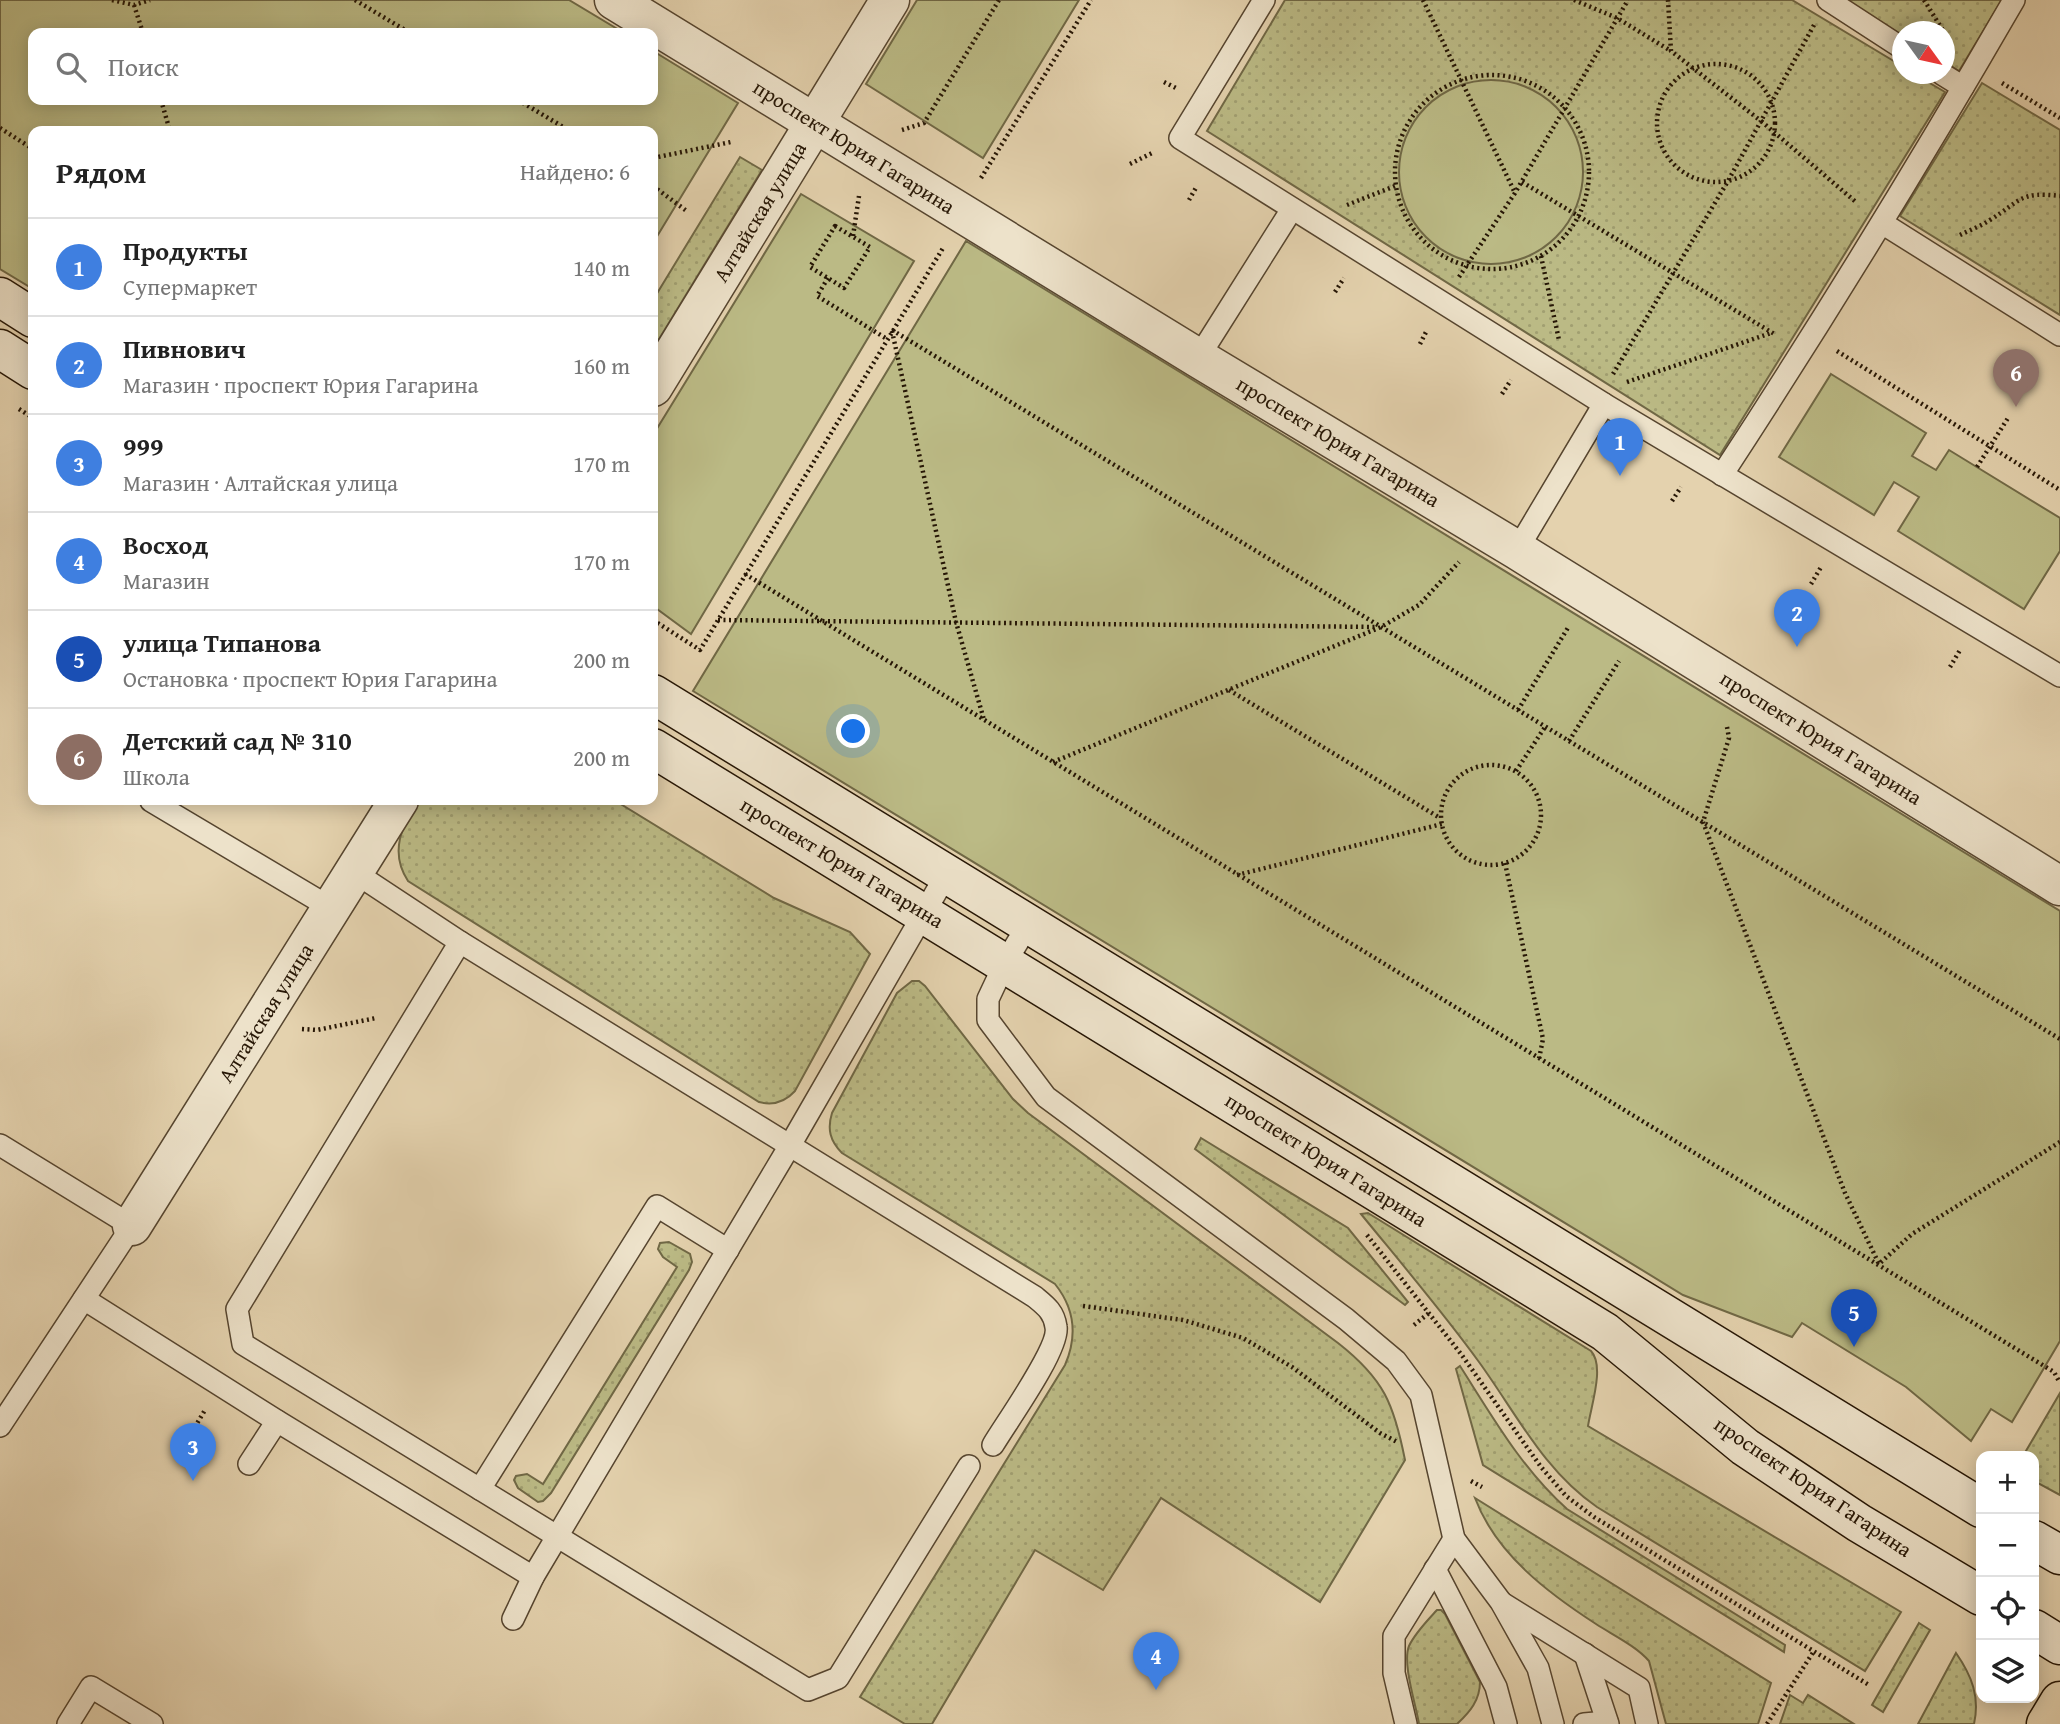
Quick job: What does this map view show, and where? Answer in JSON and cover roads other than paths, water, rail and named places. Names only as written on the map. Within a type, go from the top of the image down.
[{"type":"main road","name":"проспект Юрия Гагарина","points":[[614,0],[1517,550],[2060,886]]},
{"type":"main road","name":"Алтайская улица","points":[[658,379],[890,0]]},
{"type":"main road","points":[[0,297],[28,315]]},
{"type":"main road","points":[[0,349],[28,367]]},
{"type":"main road","name":"проспект Юрия Гагарина","points":[[658,697],[1976,1505]]},
{"type":"main road","name":"проспект Юрия Гагарина","points":[[658,751],[1605,1332],[1745,1447],[1859,1523],[1976,1593]]},
{"type":"main road","name":"Алтайская улица","points":[[132,1226],[396,805]]},
{"type":"main road","points":[[2039,1543],[2060,1555]]},
{"type":"main road","points":[[2039,1632],[2060,1645]]},
{"type":"main road","points":[[2046,1724],[2060,1701]]},
{"type":"lane","points":[[1264,0],[1180,138],[1554,373],[1606,394],[1723,475],[2060,676]]},
{"type":"lane","points":[[1828,0],[1892,42]]},
{"type":"lane","points":[[1723,475],[1808,344],[2014,0]]},
{"type":"lane","points":[[1955,82],[1963,87]]},
{"type":"lane","points":[[1198,358],[1292,209]]},
{"type":"lane","points":[[1882,223],[2060,335]]},
{"type":"lane","points":[[1517,550],[1606,394]]},
{"type":"lane","points":[[158,805],[331,908]]},
{"type":"lane","points":[[354,872],[460,942],[1035,1297],[1051,1310],[1057,1329],[1053,1348],[993,1445]]},
{"type":"lane","points":[[513,1619],[533,1577],[789,1147],[946,875]]},
{"type":"lane","points":[[1028,925],[1005,963],[988,999],[988,1020],[1046,1097],[1346,1319],[1396,1361],[1421,1395],[1454,1539],[1501,1602],[1538,1668],[1553,1724]]},
{"type":"lane","points":[[460,942],[237,1309],[243,1344],[808,1690],[838,1678],[970,1466]]},
{"type":"lane","points":[[0,1145],[132,1226],[0,1426]]},
{"type":"lane","points":[[480,1489],[657,1206],[728,1250]]},
{"type":"lane","points":[[84,1299],[277,1421],[533,1577]]},
{"type":"lane","points":[[249,1464],[277,1421]]},
{"type":"lane","points":[[1406,1724],[1394,1673],[1394,1636],[1454,1539]]},
{"type":"lane","points":[[1435,1569],[1496,1687],[1506,1724]]},
{"type":"lane","points":[[1501,1602],[1639,1688],[1647,1724]]},
{"type":"lane","points":[[1584,1724],[1608,1723],[1585,1654]]},
{"type":"lane","points":[[68,1724],[91,1687],[152,1724]]},
{"type":"place","name":"Детский сад № 310","points":[[2016,407]]},
{"type":"place","name":"Продукты","points":[[1620,476]]},
{"type":"place","name":"Пивнович","points":[[1797,647]]},
{"type":"place","name":"улица Типанова","points":[[1854,1347]]},
{"type":"place","name":"999","points":[[193,1481]]},
{"type":"place","name":"Восход","points":[[1156,1690]]}]
